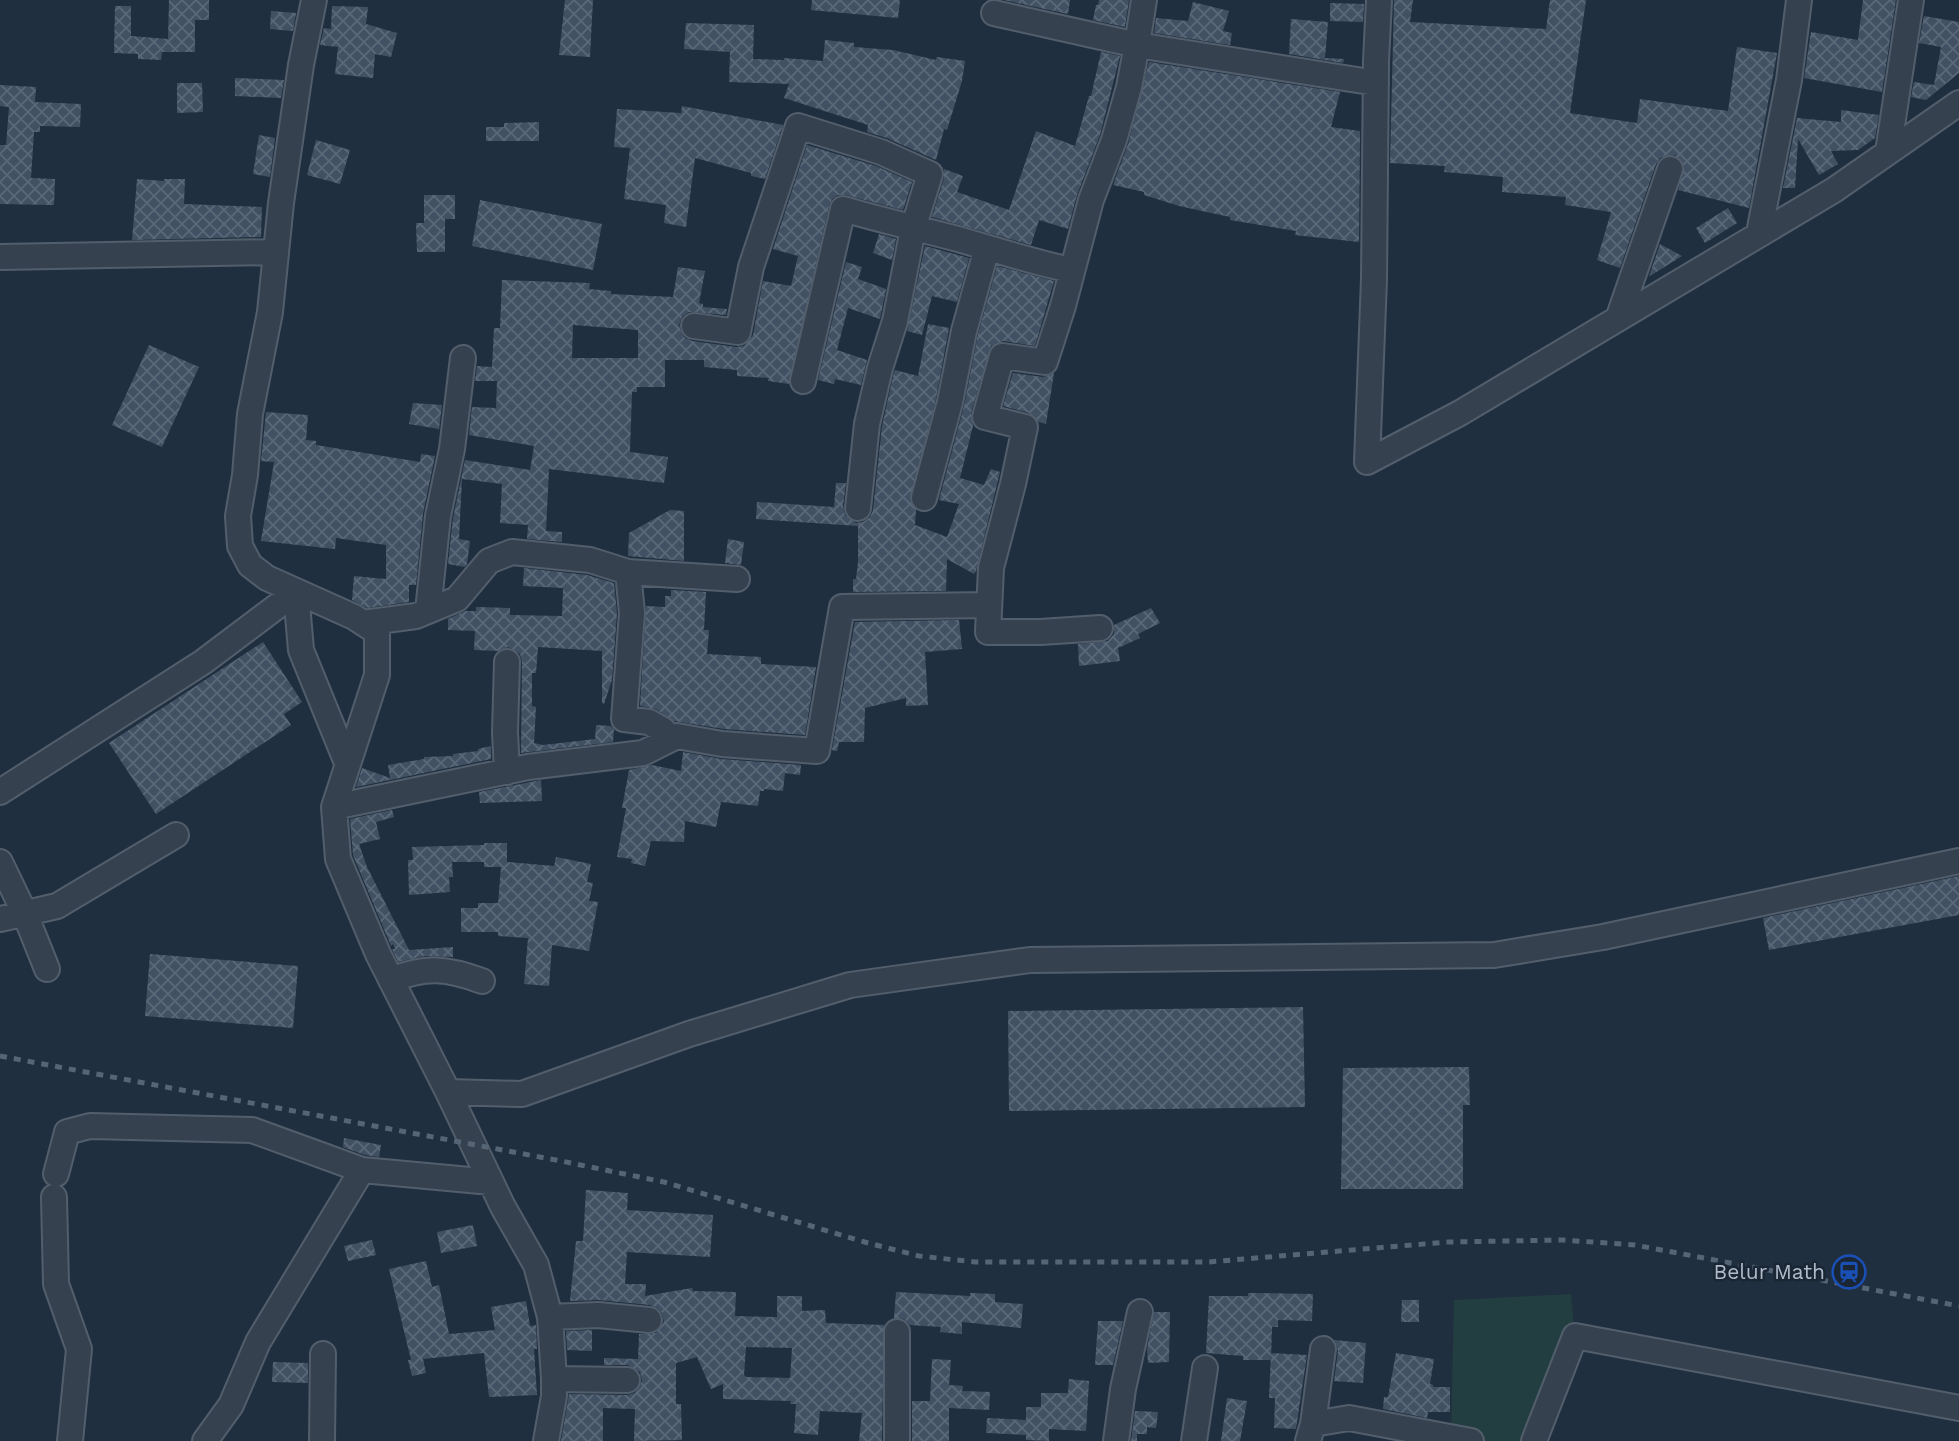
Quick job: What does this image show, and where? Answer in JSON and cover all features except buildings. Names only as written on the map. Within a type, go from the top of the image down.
[{"type":"street","points":[[314,0],[300,65],[270,312],[250,414],[239,516],[240,546],[250,565],[267,578],[377,632],[377,675],[334,807],[338,859],[391,980],[491,1182],[536,1265],[550,1317],[554,1379],[554,1396],[546,1441]]},
{"type":"street","points":[[1100,628],[988,632],[991,568],[1026,427],[985,417],[1002,356],[1045,362],[1091,200],[1114,140],[1129,87],[1144,0]]},
{"type":"street","points":[[1379,0],[1374,279],[1367,463],[1460,413],[1834,190],[1959,103]]},
{"type":"street","points":[[1759,233],[1789,80],[1798,0]]},
{"type":"street","points":[[1888,152],[1911,0]]},
{"type":"street","points":[[994,13],[1040,11],[1137,45],[1376,83]]},
{"type":"street","points":[[694,326],[738,332],[751,267],[798,126],[881,152],[930,174],[913,229],[895,321],[880,368],[867,424],[859,508]]},
{"type":"street","points":[[1618,319],[1670,169]]},
{"type":"street","points":[[803,381],[844,209],[1071,271]]},
{"type":"street","points":[[924,498],[950,402],[964,331],[988,248]]},
{"type":"street","points":[[0,257],[276,252]]},
{"type":"street","points":[[428,611],[438,516],[452,449],[463,358]]},
{"type":"street","points":[[363,623],[416,616],[457,599],[489,561],[512,552],[590,560],[628,572],[737,579]]},
{"type":"street","points":[[628,572],[632,613],[624,719],[649,722],[663,730],[662,743]]},
{"type":"street","points":[[296,592],[301,650],[347,763]]},
{"type":"street","points":[[0,792],[203,662],[296,592]]},
{"type":"street","points":[[334,807],[508,772],[642,753],[677,736],[722,744],[817,751],[842,607],[989,605]]},
{"type":"street","points":[[508,662],[505,732],[508,772]]},
{"type":"street","points":[[0,919],[58,906],[176,835]]},
{"type":"street","points":[[448,1091],[522,1094],[689,1034],[850,985],[1030,960],[1494,955],[1603,937],[1959,861]]},
{"type":"street","points":[[0,862],[47,969]]},
{"type":"street","points":[[391,980],[415,971],[456,971],[482,981]]},
{"type":"street","points":[[70,1441],[79,1349],[56,1283],[55,1186],[67,1132],[90,1126],[252,1130],[362,1170],[491,1182]]},
{"type":"street","points":[[205,1441],[230,1405],[258,1342],[362,1170]]},
{"type":"street","points":[[1116,1441],[1123,1389],[1140,1312]]},
{"type":"street","points":[[550,1317],[598,1315],[649,1320]]},
{"type":"street","points":[[897,1332],[897,1441]]},
{"type":"street","points":[[1534,1441],[1575,1336],[1959,1408]]},
{"type":"street","points":[[1324,1349],[1311,1432],[1349,1418],[1471,1441]]},
{"type":"street","points":[[322,1441],[323,1354]]},
{"type":"street","points":[[1194,1441],[1205,1368]]},
{"type":"street","points":[[554,1379],[627,1380]]},
{"type":"green space","points":[[1571,1294],[1575,1336],[1533,1441],[1471,1441],[1451,1437],[1454,1300]]},
{"type":"railway","points":[[0,1056],[664,1182],[919,1256],[975,1262],[1208,1262],[1448,1242],[1563,1240],[1635,1245],[1959,1306]]},
{"type":"place","name":"Belur Math","points":[[1849,1272]]}]
